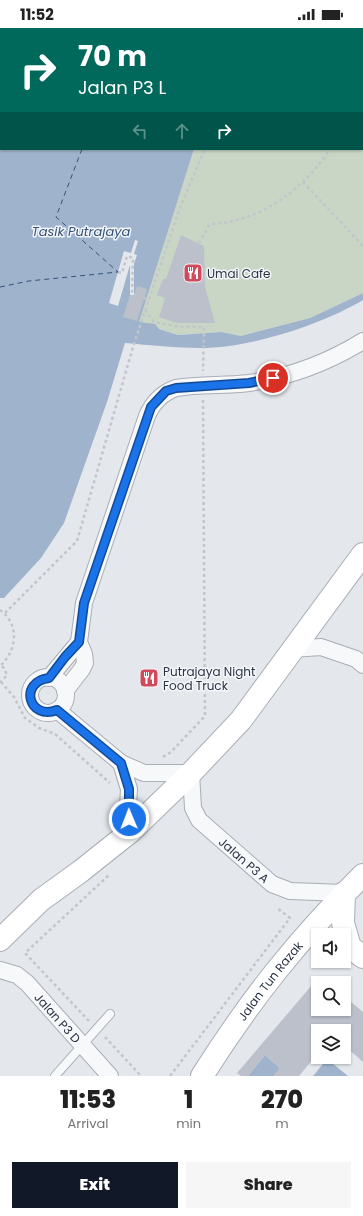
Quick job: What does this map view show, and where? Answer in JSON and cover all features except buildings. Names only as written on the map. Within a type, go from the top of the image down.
[{"type":"street","points":[[65,691],[82,669],[84,663],[84,654],[79,642],[84,603],[147,416],[158,398],[166,391],[176,388],[249,383],[280,376],[316,364],[363,340]]},
{"type":"street","points":[[0,940],[41,900],[81,871],[130,832],[191,773],[241,720],[363,554]]},
{"type":"street","points":[[49,678],[79,642]]},
{"type":"street","points":[[292,649],[320,647],[356,659],[363,665]]},
{"type":"street","points":[[42,678],[49,678],[62,684],[66,698],[63,706],[57,710],[50,713],[43,713],[36,709],[32,703],[30,696],[31,688],[35,682],[42,678]]},
{"type":"street","points":[[57,710],[121,763],[144,773],[191,773]]},
{"type":"street","points":[[121,763],[129,789],[128,807],[130,832]]},
{"type":"street","name":"Jalan P3 A","points":[[191,773],[193,808],[199,820],[272,884],[290,891],[344,893]]},
{"type":"street","name":"Jalan Tun Razak","points":[[202,1076],[234,1025],[292,950],[363,874]]},
{"type":"street","points":[[344,893],[343,923],[352,950]]},
{"type":"street","points":[[292,950],[311,946]]},
{"type":"street","name":"Jalan P3 D","points":[[0,970],[17,975],[27,983],[110,1076]]},
{"type":"lane","points":[[55,1076],[110,1014]]},
{"type":"path","points":[[5,613],[77,541],[143,316],[179,210],[205,150]]},
{"type":"path","points":[[199,244],[210,224],[236,221],[257,214],[279,201],[303,182],[323,160],[329,150]]},
{"type":"path","points":[[303,182],[363,246]]},
{"type":"path","points":[[118,272],[122,273],[127,256],[133,258],[132,295]]},
{"type":"path","points":[[144,298],[149,300]]},
{"type":"path","points":[[145,310],[154,322],[180,327],[204,327],[204,716],[171,752],[158,759]]},
{"type":"path","points":[[0,610],[5,613],[13,626],[15,640],[10,654],[0,666],[4,668],[7,674],[1,683],[14,697],[25,718],[39,728],[55,734],[114,786]]},
{"type":"path","points":[[112,872],[25,953],[141,1076]]},
{"type":"path","points":[[170,1076],[290,918],[277,908]]},
{"type":"green space","points":[[194,150],[363,150],[363,293],[310,318],[241,336],[221,332],[178,335],[138,322]]},
{"type":"water","name":"Tasik Putrajaya","points":[[0,150],[194,150],[139,322],[155,324],[159,329],[178,335],[221,332],[241,336],[310,318],[363,293],[363,300],[327,318],[306,326],[241,344],[201,348],[125,343],[107,402],[64,523],[41,558],[4,598],[0,598]]},
{"type":"water","points":[[265,1055],[280,1068],[274,1076],[248,1076]]},
{"type":"water","points":[[323,1064],[333,1064],[348,1076],[313,1076]]},
{"type":"pier","points":[[135,240],[138,241],[134,254],[137,255],[134,264],[134,295],[130,295],[130,265],[118,306],[109,303],[124,251],[131,253]]},
{"type":"ferry route","points":[[82,150],[56,217],[118,272]]},
{"type":"ferry route","points":[[0,287],[29,281],[118,272]]},
{"type":"place","name":"Umai Cafe","points":[[193,273]]},
{"type":"place","name":"Putrajaya Night Food Truck","points":[[149,678]]},
{"type":"route","points":[[129,819],[129,789],[121,763],[57,710],[50,713],[43,713],[36,709],[30,696],[31,688],[35,682],[42,678],[49,678],[79,642],[84,603],[147,416],[151,407],[158,398],[166,391],[186,386],[249,383],[273,378]]}]
